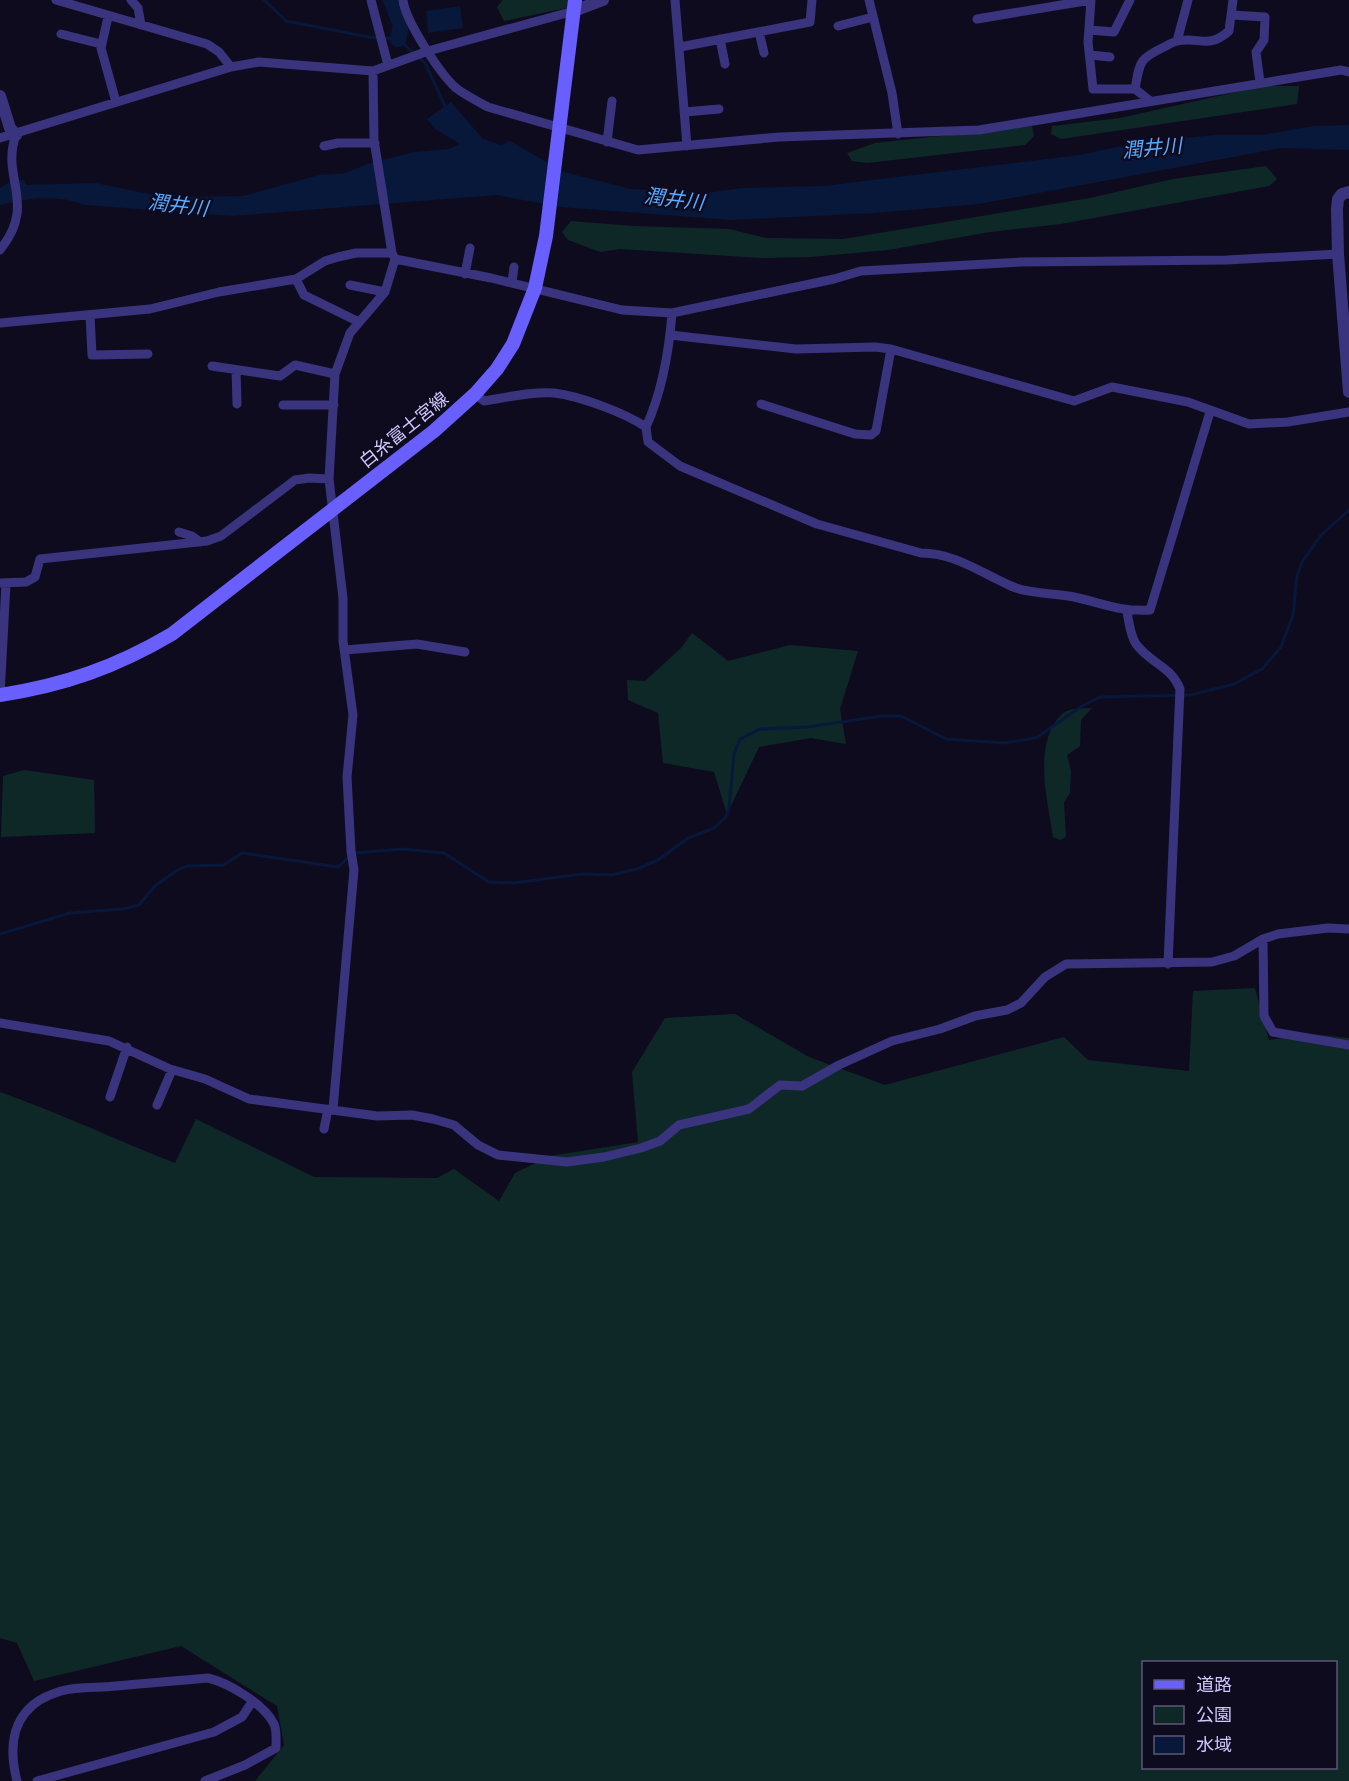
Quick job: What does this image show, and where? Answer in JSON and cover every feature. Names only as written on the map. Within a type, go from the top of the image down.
[{"type":"main road","name":"白糸富士宮線","points":[[0,695],[54,686],[140,653],[172,634],[333,510],[475,394],[497,369],[513,344],[535,288],[546,236],[574,5]]},
{"type":"street","points":[[56,0],[207,44],[219,52],[231,67]]},
{"type":"street","points":[[131,0],[138,8],[141,25]]},
{"type":"street","points":[[371,0],[388,64]]},
{"type":"street","points":[[403,0],[404,12],[454,87],[476,101],[560,130],[638,150],[780,137],[980,130],[1149,100],[1346,69]]},
{"type":"street","points":[[0,138],[16,135],[231,67],[259,62],[374,71],[388,64],[574,5],[603,0]]},
{"type":"street","points":[[675,0],[687,146]]},
{"type":"street","points":[[680,47],[810,22],[813,0]]},
{"type":"street","points":[[869,0],[892,93],[898,134]]},
{"type":"street","points":[[977,19],[1091,0],[1089,30],[1093,89],[1135,88],[1149,100]]},
{"type":"street","points":[[1089,30],[1114,32],[1131,0]]},
{"type":"street","points":[[1177,41],[1188,0]]},
{"type":"street","points":[[1135,88],[1139,67],[1144,56],[1177,41],[1211,43],[1229,31],[1233,0]]},
{"type":"street","points":[[1232,15],[1264,17],[1264,40],[1256,52],[1260,82]]},
{"type":"street","points":[[108,17],[102,44],[116,102]]},
{"type":"street","points":[[838,26],[873,17]]},
{"type":"street","points":[[759,32],[764,53]]},
{"type":"street","points":[[61,34],[102,44]]},
{"type":"street","points":[[720,39],[725,64]]},
{"type":"street","points":[[1090,55],[1110,57]]},
{"type":"street","points":[[324,1129],[330,1109],[354,870],[347,777],[353,715],[345,650],[343,598],[329,479],[335,374],[350,333],[385,292],[393,256],[376,154],[374,71]]},
{"type":"street","points":[[0,96],[10,128],[16,135]]},
{"type":"street","points":[[607,142],[612,101]]},
{"type":"street","points":[[685,112],[719,109]]},
{"type":"street","points":[[0,250],[17,222],[18,204],[12,147],[16,135]]},
{"type":"street","points":[[324,146],[338,143],[375,143]]},
{"type":"street","points":[[1349,192],[1342,194],[1338,199],[1338,254],[1349,392]]},
{"type":"street","points":[[465,273],[470,248]]},
{"type":"street","points":[[0,323],[150,309],[219,292],[296,279],[325,261],[356,253],[393,256],[490,281],[512,282],[622,310],[672,313],[834,279],[861,271],[1021,262],[1217,260],[1338,254]]},
{"type":"street","points":[[512,282],[514,267]]},
{"type":"street","points":[[296,279],[304,295],[359,322]]},
{"type":"street","points":[[350,285],[385,292]]},
{"type":"street","points":[[672,313],[670,335],[653,412],[646,427],[648,442],[680,466],[817,524],[921,553],[937,553],[962,561],[1013,587],[1074,597],[1127,612],[1150,610],[1210,412]]},
{"type":"street","points":[[90,315],[92,355],[148,354]]},
{"type":"street","points":[[670,335],[796,349],[875,347],[891,349],[1074,401],[1112,387],[1188,402],[1210,412],[1249,424],[1265,424],[1349,412]]},
{"type":"street","points":[[761,404],[855,434],[871,435],[876,430],[891,349]]},
{"type":"street","points":[[212,366],[280,376],[295,365],[335,374]]},
{"type":"street","points":[[236,370],[237,404]]},
{"type":"street","points":[[475,394],[484,401],[553,393],[576,398],[646,427]]},
{"type":"street","points":[[283,405],[334,405]]},
{"type":"street","points":[[0,695],[3,583],[26,582],[35,577],[40,559],[200,542],[221,536],[295,480],[329,479]]},
{"type":"street","points":[[178,532],[192,536],[200,542]]},
{"type":"street","points":[[1127,612],[1135,643],[1153,662],[1174,676],[1180,689],[1168,964]]},
{"type":"street","points":[[345,650],[417,644],[465,652]]},
{"type":"street","points":[[0,1023],[65,1032],[127,1047],[172,1070],[205,1079],[249,1099],[377,1116],[412,1115],[454,1125],[477,1145],[498,1155],[567,1162],[604,1157],[660,1141],[679,1125],[749,1108],[780,1085],[802,1086],[838,1065],[892,1041],[940,1029],[975,1016],[1007,1010],[1021,1003],[1045,977],[1066,964],[1212,962],[1234,956],[1263,939],[1302,930],[1349,929]]},
{"type":"street","points":[[1263,939],[1264,1016],[1273,1032],[1349,1045]]},
{"type":"street","points":[[110,1097],[127,1047]]},
{"type":"street","points":[[157,1105],[172,1070]]},
{"type":"street","points":[[17,1781],[12,1744],[16,1728],[23,1714],[38,1701],[62,1691],[208,1678],[230,1685],[262,1708],[275,1725],[276,1748],[245,1765],[205,1781]]},
{"type":"street","points":[[37,1781],[214,1732],[242,1717],[252,1702]]},
{"type":"green space","points":[[503,0],[571,0],[571,7],[504,21],[497,7]]},
{"type":"green space","points":[[1263,86],[1299,86],[1297,104],[1061,139],[1051,134],[1052,126],[1120,118]]},
{"type":"green space","points":[[1032,126],[1034,136],[1025,145],[867,163],[852,161],[847,153],[875,143]]},
{"type":"green space","points":[[1266,166],[1277,179],[1269,186],[1061,224],[990,232],[888,250],[810,257],[761,258],[620,249],[600,252],[568,240],[562,232],[571,221],[633,226],[729,229],[766,238],[843,239],[1090,198],[1173,179]]},
{"type":"green space","points":[[692,633],[728,661],[790,645],[858,651],[840,709],[846,744],[811,738],[759,747],[727,814],[714,772],[663,763],[658,713],[628,700],[627,680],[645,681],[681,648]]},
{"type":"green space","points":[[1092,708],[1081,720],[1080,746],[1067,755],[1071,771],[1070,793],[1064,802],[1066,837],[1060,840],[1053,837],[1046,791],[1044,758],[1047,742],[1052,727],[1064,712]]},
{"type":"green space","points":[[24,770],[94,780],[95,833],[1,837],[3,776]]},
{"type":"green space","points":[[1255,988],[1269,1040],[1311,1034],[1349,1038],[1349,1781],[255,1781],[284,1745],[277,1706],[181,1646],[34,1681],[17,1643],[0,1638],[0,1092],[175,1163],[196,1119],[314,1177],[437,1178],[454,1169],[499,1201],[515,1173],[550,1156],[638,1142],[632,1072],[665,1018],[735,1014],[809,1057],[885,1085],[1064,1037],[1088,1060],[1189,1071],[1193,991]]},
{"type":"water","points":[[460,6],[463,28],[428,33],[426,11]]},
{"type":"water","name":"潤井川","points":[[451,102],[483,139],[501,145],[510,141],[564,172],[631,189],[707,193],[742,188],[823,186],[1079,155],[1147,141],[1217,135],[1262,135],[1314,126],[1349,125],[1349,150],[1281,148],[979,204],[875,213],[731,220],[561,207],[496,195],[232,216],[85,205],[53,198],[21,200],[0,205],[0,188],[11,181],[24,180],[26,185],[96,183],[154,195],[243,196],[319,175],[346,173],[367,164],[414,152],[449,149],[460,144],[435,129],[427,119]]},
{"type":"waterway","points":[[264,0],[286,21],[369,37],[398,39],[425,63],[446,108]]},
{"type":"waterway","points":[[391,0],[401,25],[398,39]]},
{"type":"waterway","points":[[355,853],[402,849],[444,853],[489,882],[513,883],[583,874],[611,875],[637,869],[658,860],[688,838],[714,828],[726,817],[729,808],[734,754],[740,739],[760,729],[807,727],[882,716],[901,716],[946,739],[1004,743],[1036,738],[1082,706],[1100,697],[1191,695],[1234,684],[1262,669],[1281,647],[1293,615],[1297,576],[1302,562],[1321,535],[1349,510]]},
{"type":"waterway","points":[[0,934],[70,913],[123,909],[139,905],[155,886],[176,871],[187,866],[224,865],[242,853],[338,867],[349,857]]}]
